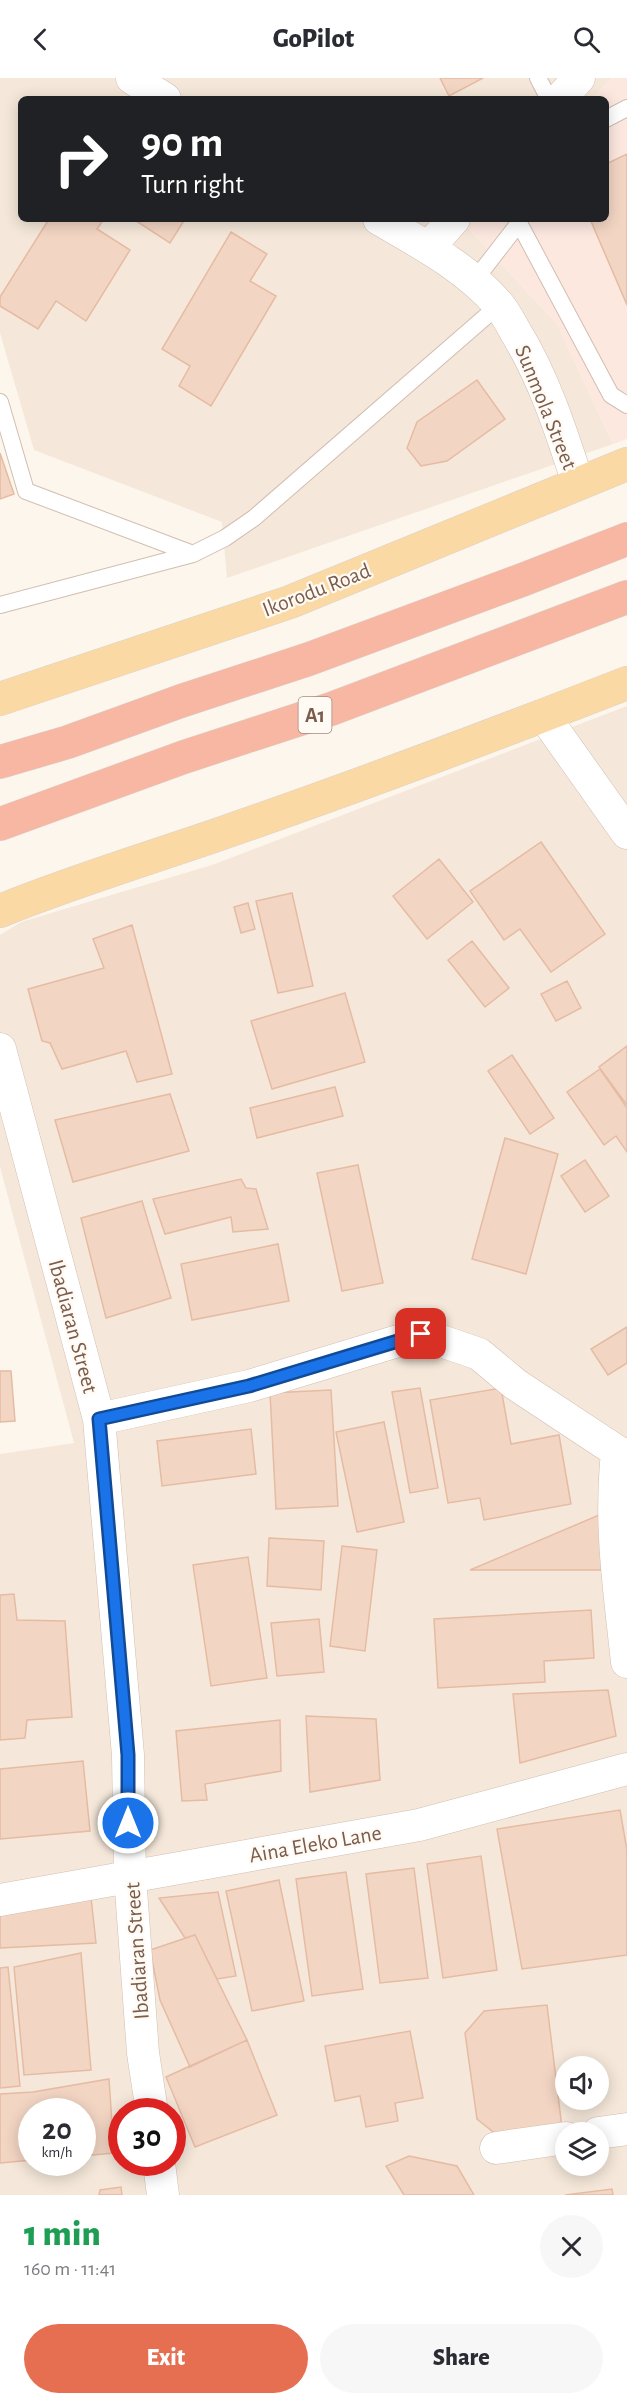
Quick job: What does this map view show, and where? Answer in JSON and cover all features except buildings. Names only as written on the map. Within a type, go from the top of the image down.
[{"type":"highway","name":"A1","points":[[0,762],[68,742],[309,658],[627,539]]},
{"type":"highway","name":"A1","points":[[0,824],[184,757],[331,709],[627,597]]},
{"type":"main road","name":"Ikorodu Road","points":[[0,699],[290,602],[627,464]]},
{"type":"main road","points":[[0,911],[62,886],[231,830],[544,716],[627,683]]},
{"type":"street","points":[[132,78],[160,96]]},
{"type":"street","points":[[563,96],[579,78]]},
{"type":"street","name":"Sunmola Street","points":[[384,222],[428,248],[474,281],[499,305],[524,346],[545,390],[578,483]]},
{"type":"street","points":[[428,248],[451,222]]},
{"type":"street","points":[[544,716],[627,833]]},
{"type":"street","name":"Ibadiaran Street","points":[[0,1049],[99,1419],[128,1755],[130,1876],[143,2053],[150,2098]]},
{"type":"street","points":[[99,1419],[249,1386],[421,1334],[479,1354],[515,1384],[626,1455],[616,1463],[614,1492],[616,1566],[627,1662]]},
{"type":"street","name":"Aina Eleko Lane","points":[[0,1900],[419,1825],[627,1769]]},
{"type":"street","points":[[609,2131],[627,2129]]},
{"type":"street","points":[[496,2148],[555,2140]]},
{"type":"street","points":[[161,2176],[163,2195]]},
{"type":"lane","points":[[538,78],[547,96]]},
{"type":"lane","points":[[609,117],[627,108]]},
{"type":"lane","points":[[474,281],[519,222]]},
{"type":"lane","points":[[521,222],[610,395],[627,405]]},
{"type":"lane","points":[[0,605],[193,554],[225,538],[254,518],[499,305]]},
{"type":"lane","points":[[610,395],[627,387]]},
{"type":"lane","points":[[0,402],[26,491],[193,554]]},
{"type":"shaded area","points":[[0,78],[612,78],[595,96],[18,96],[18,222],[472,222],[467,227],[557,324],[613,444],[227,578],[222,522],[34,450],[0,333]]},
{"type":"shaded area","points":[[612,78],[627,78],[627,439],[613,444],[557,324],[467,227],[472,222],[609,222],[609,96],[595,96]]},
{"type":"shaded area","points":[[627,706],[627,2195],[0,2195],[0,1454],[74,1443],[0,1167],[0,935],[21,922],[212,865]]},
{"type":"route","points":[[128,1823],[128,1755],[99,1419],[249,1386],[421,1334]]}]
